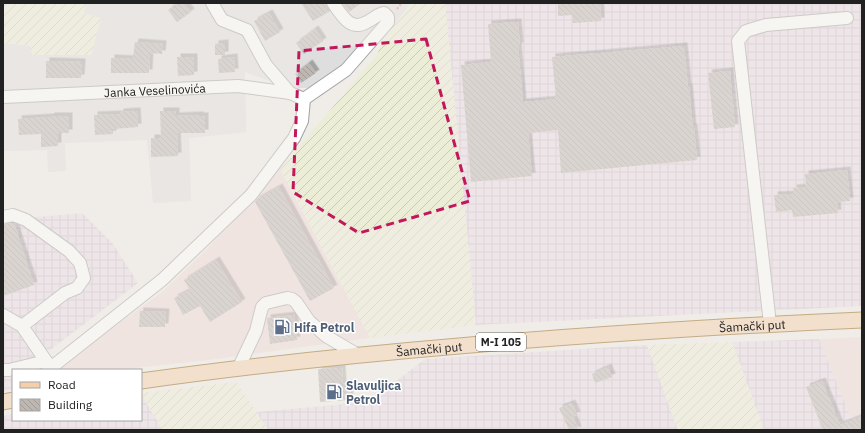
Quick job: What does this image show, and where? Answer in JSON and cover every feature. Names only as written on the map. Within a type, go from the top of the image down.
[{"type":"main road","name":"Šamački put","points":[[142,381],[358,354],[575,336],[862,320]]},
{"type":"street","points":[[212,3],[222,20],[247,30],[266,65],[290,93]]},
{"type":"street","points":[[19,369],[48,366],[162,280],[251,195],[294,138],[302,121],[304,100],[346,70],[388,22],[384,13],[365,23],[351,24],[333,3]]},
{"type":"street","points":[[770,324],[738,41],[746,31],[766,25],[847,18]]},
{"type":"street","name":"Janka Veselinovića","points":[[3,97],[238,86],[290,93],[304,100]]},
{"type":"street","points":[[3,217],[13,215],[26,220],[70,250],[80,263],[84,278],[76,288],[66,293],[22,326]]},
{"type":"street","points":[[238,369],[256,330],[262,307],[266,303],[287,298],[296,302],[309,321],[326,336],[358,354]]},
{"type":"street","points":[[3,314],[22,326],[48,366]]},
{"type":"highlighted area","points":[[426,39],[470,201],[359,233],[293,192],[299,51]]},
{"type":"shaded area","points":[[86,3],[411,3],[382,41],[360,53],[321,82],[309,88],[281,85],[245,72],[246,132],[189,138],[191,201],[153,203],[147,140],[65,143],[66,171],[48,172],[47,150],[3,151],[3,43],[31,46],[32,55],[91,55],[101,19],[84,13]]},
{"type":"shaded area","points":[[445,3],[862,3],[862,306],[476,325]]},
{"type":"shaded area","points":[[280,169],[370,338],[209,360],[126,369],[62,369],[60,366],[162,292],[206,250]]},
{"type":"shaded area","points":[[82,213],[113,244],[138,283],[37,360],[12,369],[12,390],[3,391],[3,220]]},
{"type":"shaded area","points":[[862,337],[862,430],[856,430],[819,339]]},
{"type":"shaded area","points":[[819,339],[856,430],[764,430],[732,342]]},
{"type":"shaded area","points":[[647,345],[678,430],[268,430],[256,412],[369,402],[425,359]]},
{"type":"shaded area","points":[[142,396],[163,430],[3,430],[3,416],[12,414],[12,421],[142,421]]},
{"type":"green space","points":[[3,3],[86,3],[84,13],[101,18],[91,55],[32,55],[31,46],[3,43]]},
{"type":"green space","points":[[411,3],[445,3],[476,325],[370,338],[280,169],[377,55],[382,41]]},
{"type":"green space","points":[[732,342],[764,430],[678,430],[647,345]]},
{"type":"green space","points":[[236,382],[268,430],[163,430],[142,396],[142,393]]},
{"type":"building","points":[[178,3],[184,3],[191,12],[177,22],[168,10]]},
{"type":"building","points":[[301,3],[326,3],[330,11],[313,21]]},
{"type":"building","points":[[342,3],[361,3],[349,12]]},
{"type":"building","points":[[558,3],[600,3],[601,21],[573,23],[572,15],[558,16]]},
{"type":"building","points":[[269,13],[280,32],[265,41],[254,21]]},
{"type":"building","points":[[518,22],[520,46],[518,46],[523,102],[556,99],[552,57],[684,46],[697,160],[561,173],[558,130],[528,133],[532,176],[471,182],[461,65],[491,62],[488,24]]},
{"type":"building","points":[[315,29],[323,41],[304,54],[296,43]]},
{"type":"building","points":[[135,42],[163,44],[162,54],[150,53],[149,73],[111,73],[111,58],[132,59]]},
{"type":"building","points":[[225,43],[225,55],[215,55],[215,44]]},
{"type":"building","points":[[177,57],[194,57],[194,75],[178,76]]},
{"type":"building","points":[[234,57],[235,72],[219,73],[218,59]]},
{"type":"building","points":[[46,61],[82,62],[81,78],[46,78]]},
{"type":"building","points":[[309,63],[316,73],[301,83],[295,74]]},
{"type":"building","points":[[730,71],[735,127],[714,129],[708,73]]},
{"type":"building","points":[[137,111],[138,127],[113,129],[113,134],[95,135],[94,115],[120,114],[120,112]]},
{"type":"building","points":[[160,111],[176,111],[176,116],[205,116],[205,133],[177,133],[178,156],[151,157],[151,138],[161,138]]},
{"type":"building","points":[[69,116],[69,133],[58,133],[58,146],[41,147],[41,134],[19,135],[18,119]]},
{"type":"building","points":[[847,170],[850,201],[837,202],[838,213],[793,217],[792,210],[776,212],[774,195],[794,194],[793,188],[806,187],[805,174]]},
{"type":"building","points":[[279,187],[334,288],[310,301],[255,202],[257,199]]},
{"type":"building","points":[[14,223],[34,285],[3,296],[3,224]]},
{"type":"building","points":[[216,260],[242,302],[210,322],[200,306],[183,315],[174,298],[190,290],[184,280]]},
{"type":"building","points":[[140,311],[166,312],[165,327],[139,327]]},
{"type":"building","name":"Hifa Petrol","points":[[294,315],[297,340],[270,344],[267,318]]},
{"type":"building","points":[[608,367],[612,377],[595,383],[592,374]]},
{"type":"building","name":"Slavuljica Petrol","points":[[342,368],[343,384],[349,383],[350,400],[320,402],[318,369]]},
{"type":"building","points":[[822,381],[840,425],[862,416],[862,430],[823,430],[806,387]]},
{"type":"building","points":[[572,403],[577,415],[573,416],[578,430],[569,430],[559,408]]},
{"type":"place","name":"Hifa Petrol","points":[[282,327]]},
{"type":"place","name":"Slavuljica Petrol","points":[[334,392]]}]
